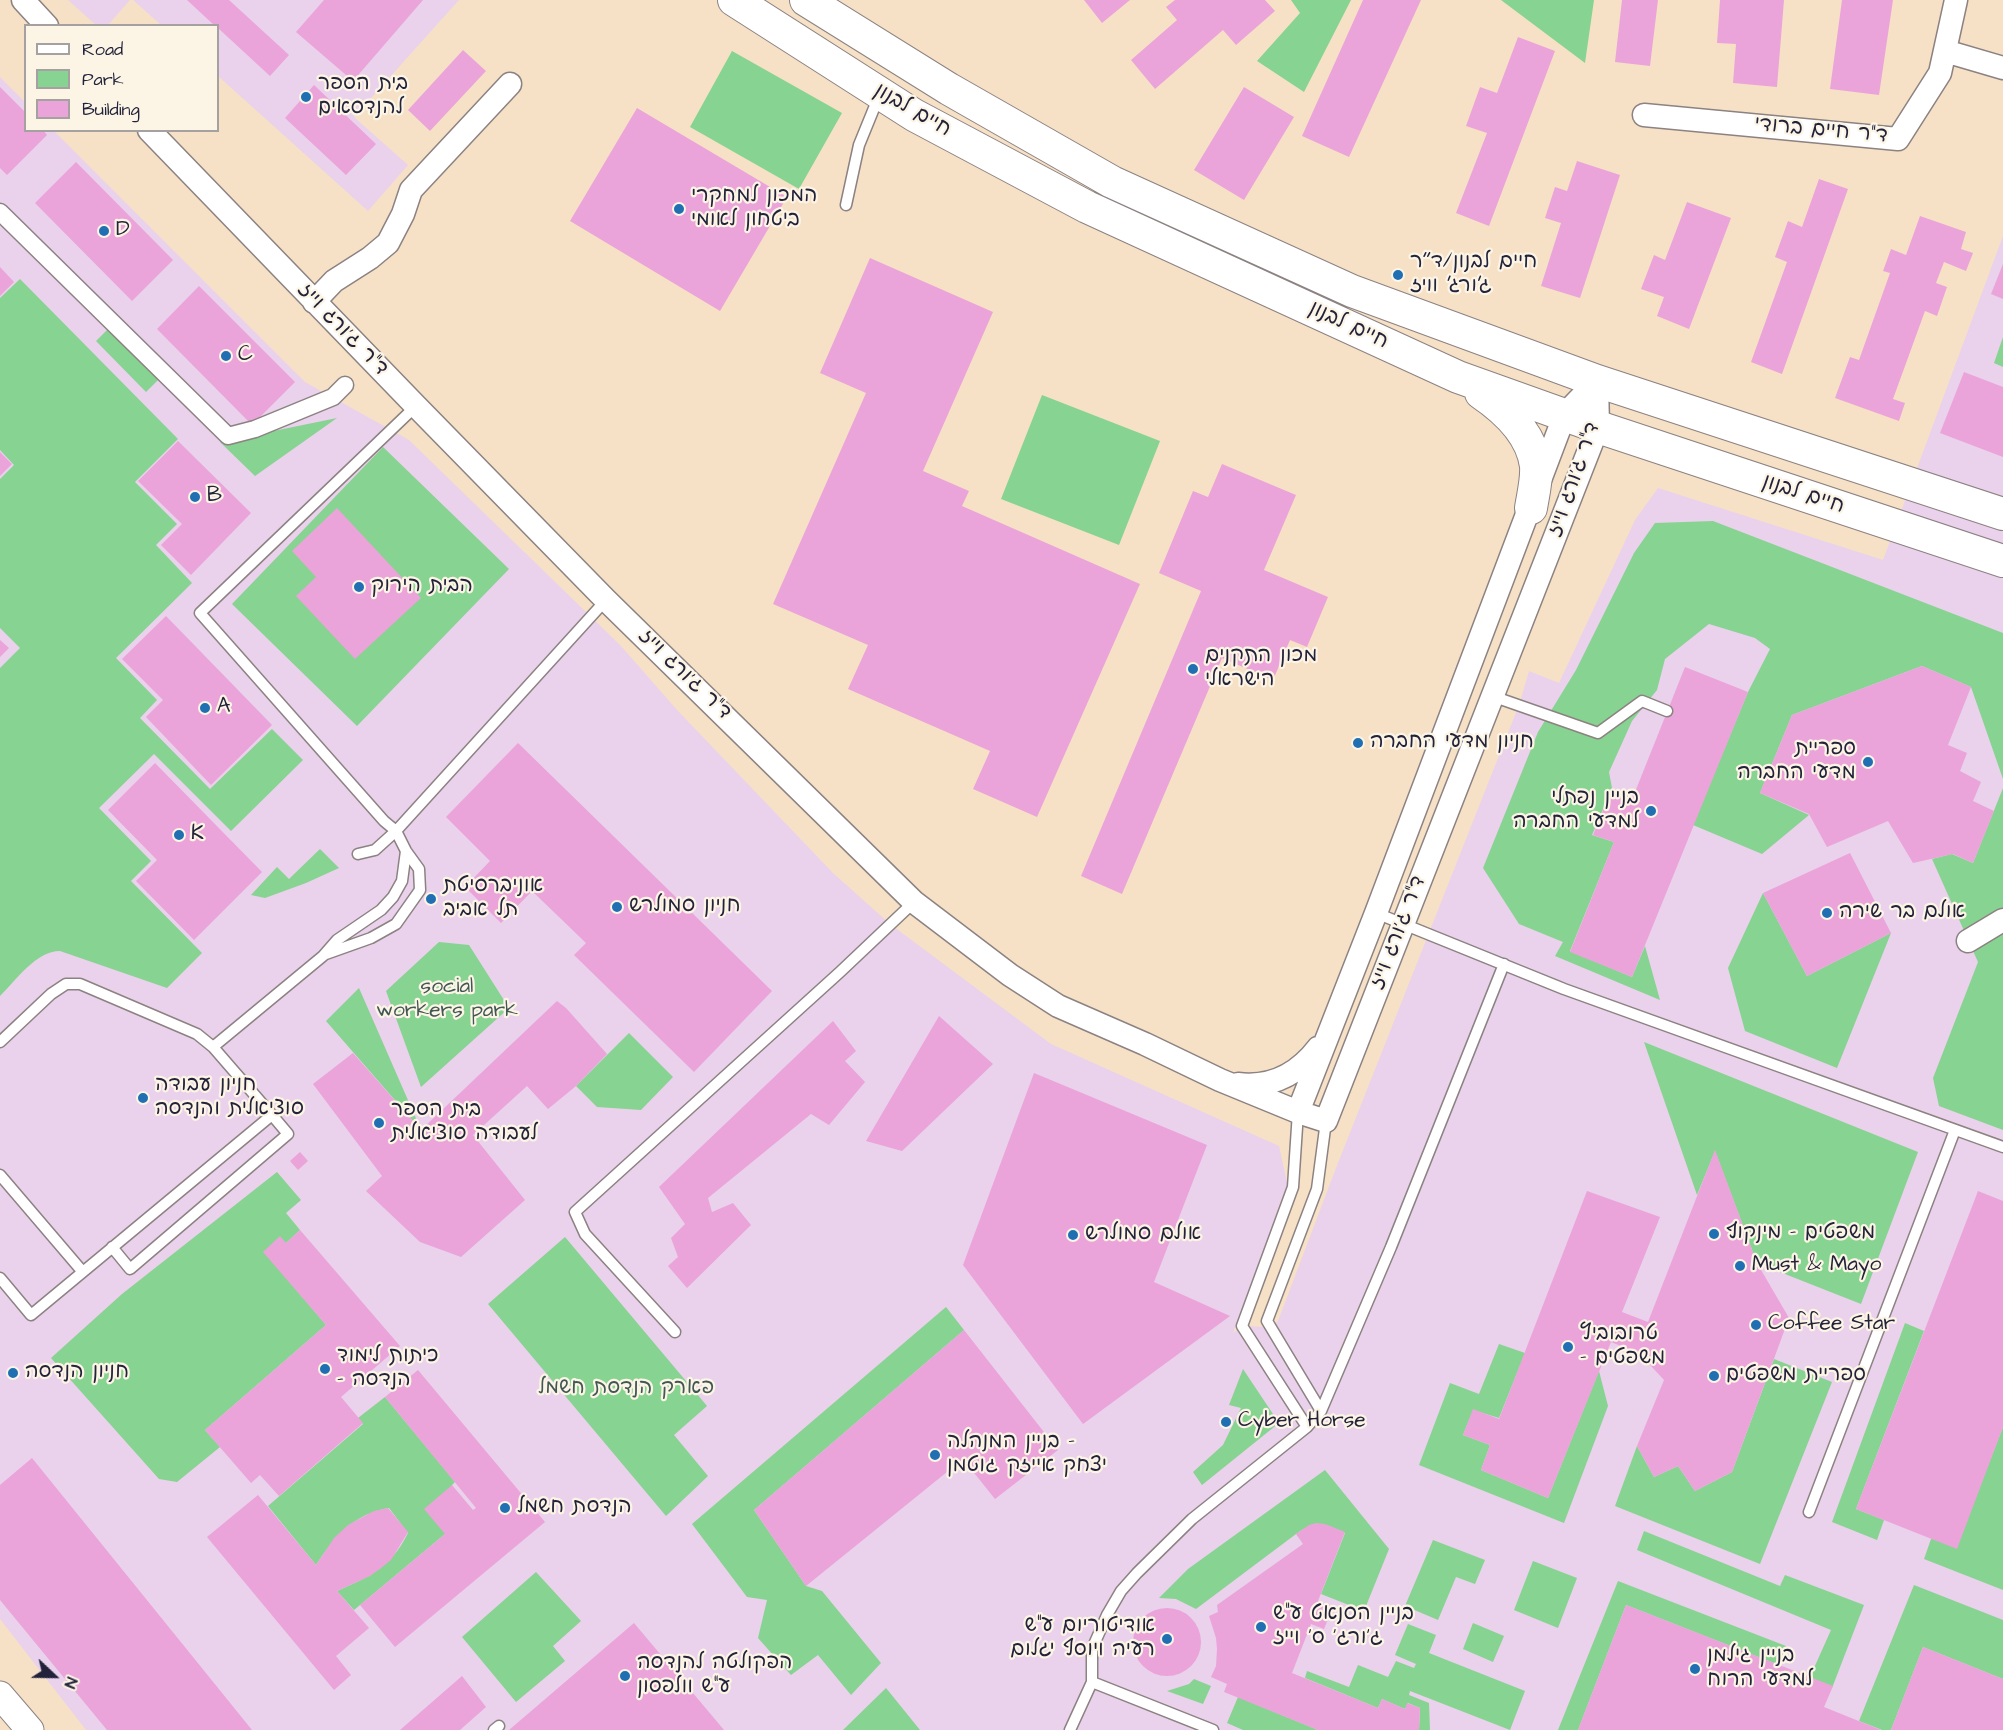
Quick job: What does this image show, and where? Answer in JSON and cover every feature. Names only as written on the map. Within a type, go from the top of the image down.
[{"type":"main road","name":"חיים לבנון","points":[[734,0],[915,115],[1087,207],[1458,377],[1598,427],[2003,561]]},
{"type":"main road","name":"חיים לבנון","points":[[806,0],[949,89],[1112,182],[1352,291],[1597,381],[2003,514]]},
{"type":"main road","points":[[1458,377],[1491,400],[1510,417],[1534,452],[1536,469],[1531,508]]},
{"type":"street","points":[[23,0],[45,24]]},
{"type":"street","points":[[1956,0],[1945,51],[2003,68]]},
{"type":"street","name":"ד\"ר חיים ברודי","points":[[1644,115],[1898,139],[1940,73],[1945,51]]},
{"type":"street","points":[[314,302],[334,281],[370,258],[388,243],[403,214],[411,190],[510,84]]},
{"type":"street","name":"ד\"ר ג'ורג וייז","points":[[151,132],[606,600],[914,902],[1040,996],[1220,1080],[1326,1121],[1598,427],[1597,381]]},
{"type":"street","points":[[0,212],[228,436],[255,429],[333,397],[345,385]]},
{"type":"street","name":"ד\"ר ג'ורג וייז","points":[[1298,1112],[1531,508],[1565,414],[1597,381]]},
{"type":"street","points":[[1968,940],[2003,920]]},
{"type":"street","points":[[1220,1080],[1248,1085],[1284,1079],[1310,1058],[1333,1024]]},
{"type":"street","points":[[0,1695],[30,1730]]},
{"type":"lane","points":[[846,205],[859,145],[880,93]]},
{"type":"lane","points":[[323,956],[371,938],[396,924],[420,890],[419,869],[406,851],[396,831],[335,767],[200,613],[416,406]]},
{"type":"lane","points":[[358,854],[375,850],[396,831],[606,600]]},
{"type":"lane","points":[[1492,696],[1598,733],[1642,701],[1667,711]]},
{"type":"lane","points":[[213,1047],[323,956],[337,940],[381,910],[393,897],[402,881],[406,851]]},
{"type":"lane","points":[[675,1332],[585,1234],[575,1212],[914,902]]},
{"type":"lane","points":[[1376,913],[1564,989],[2003,1147]]},
{"type":"lane","points":[[1070,1730],[1092,1682],[1092,1650],[1107,1615],[1121,1592],[1192,1519],[1306,1427],[1321,1411],[1395,1236],[1504,964]]},
{"type":"lane","points":[[0,1042],[51,994],[66,984],[80,984],[198,1034],[213,1047],[288,1134],[130,1269],[112,1247]]},
{"type":"lane","points":[[1298,1112],[1293,1187],[1242,1326],[1306,1427]]},
{"type":"lane","points":[[0,1278],[31,1315],[272,1115]]},
{"type":"lane","points":[[1321,1411],[1267,1322],[1317,1189],[1326,1121]]},
{"type":"lane","points":[[1809,1512],[1955,1130]]},
{"type":"lane","points":[[0,1175],[82,1271]]},
{"type":"lane","points":[[1092,1682],[1213,1730]]},
{"type":"shaded area","points":[[68,0],[130,0],[109,24],[95,24]]},
{"type":"shaded area","name":"בית הספר להנדסאים","points":[[133,0],[459,0],[354,117],[408,165],[368,211],[219,77],[219,24],[160,24]]},
{"type":"shaded area","name":"אוניברסיטת תל אביב","points":[[0,77],[24,101],[24,132],[55,132],[305,382],[409,440],[621,646],[678,711],[833,873],[890,924],[1051,1044],[1279,1146],[1288,1187],[1233,1333],[1242,1326],[1271,1327],[1278,1321],[1519,705],[1529,671],[1559,683],[1635,520],[1658,488],[1883,560],[2003,236],[2003,1730],[86,1730],[0,1619]]},
{"type":"green space","points":[[1291,0],[1351,0],[1304,92],[1257,61],[1300,13]]},
{"type":"green space","points":[[1501,0],[1594,0],[1585,63]]},
{"type":"green space","points":[[732,51],[842,113],[799,189],[690,127]]},
{"type":"green space","points":[[20,279],[178,439],[135,482],[177,524],[156,545],[192,583],[116,658],[157,700],[140,718],[210,789],[272,729],[303,760],[231,831],[154,754],[99,808],[151,861],[131,881],[202,953],[167,988],[60,951],[51,952],[35,961],[0,996],[0,668],[20,648],[0,628],[0,479],[14,465],[0,450],[0,298]]},
{"type":"green space","points":[[111,326],[161,377],[146,392],[96,341]]},
{"type":"green space","points":[[2003,337],[2003,367],[1994,363]]},
{"type":"green space","points":[[1042,395],[1160,441],[1119,545],[1001,499]]},
{"type":"green space","points":[[337,418],[255,476],[220,442]]},
{"type":"green space","points":[[383,447],[509,569],[357,726],[232,604]]},
{"type":"green space","points":[[1713,521],[2003,633],[2003,779],[1971,687],[1922,666],[1792,715],[1760,793],[1809,815],[1762,854],[1693,825],[1748,692],[1770,649],[1755,638],[1709,624],[1665,659],[1657,690],[1632,721],[1609,772],[1612,788],[1592,835],[1614,842],[1570,951],[1632,977],[1645,946],[1660,1000],[1555,956],[1563,942],[1519,924],[1483,868],[1538,732],[1576,670],[1634,553],[1655,523]]},
{"type":"green space","points":[[2003,788],[2003,1130],[1939,1106],[1933,1078],[1978,962],[1932,859],[1952,854],[1973,863]]},
{"type":"green space","points":[[320,849],[339,868],[265,898],[251,895],[277,867],[289,879]]},
{"type":"green space","points":[[1763,893],[1807,976],[1891,933],[1837,1068],[1745,1031],[1728,968]]},
{"type":"green space","name":"social workers park","points":[[439,942],[469,945],[509,1008],[421,1087],[386,991]]},
{"type":"green space","points":[[359,988],[421,1130],[326,1021]]},
{"type":"green space","points":[[629,1033],[673,1077],[641,1110],[597,1107],[576,1086]]},
{"type":"green space","points":[[1644,1042],[1918,1152],[1861,1304],[1757,1263],[1715,1151],[1697,1195]]},
{"type":"green space","points":[[277,1172],[301,1200],[286,1213],[300,1230],[286,1243],[264,1252],[326,1325],[205,1430],[220,1447],[177,1482],[159,1479],[51,1358],[122,1294]]},
{"type":"green space","name":"פארק הנדסת חשמל","points":[[565,1237],[707,1406],[674,1435],[708,1476],[666,1516],[488,1304]]},
{"type":"green space","points":[[946,1307],[964,1330],[754,1510],[806,1586],[822,1591],[881,1663],[851,1695],[818,1655],[791,1675],[758,1638],[767,1600],[747,1597],[692,1524]]},
{"type":"green space","points":[[1905,1323],[1924,1331],[1856,1509],[1884,1520],[1877,1540],[1832,1522]]},
{"type":"green space","points":[[1499,1344],[1525,1353],[1499,1418],[1473,1410],[1463,1435],[1490,1445],[1481,1470],[1548,1498],[1599,1371],[1608,1406],[1564,1523],[1419,1465],[1450,1383],[1479,1394]]},
{"type":"green space","points":[[1774,1359],[1832,1382],[1760,1564],[1615,1506],[1637,1446],[1654,1477],[1678,1466],[1695,1491],[1732,1472]]},
{"type":"green space","points":[[1243,1369],[1279,1423],[1202,1485],[1193,1472],[1223,1445],[1241,1408],[1229,1405]]},
{"type":"green space","points":[[385,1397],[455,1482],[452,1485],[445,1534],[354,1610],[337,1591],[379,1569],[395,1554],[408,1533],[389,1508],[366,1515],[346,1528],[316,1565],[268,1506],[363,1424],[358,1418]]},
{"type":"green space","points":[[2003,1427],[2003,1590],[1924,1559],[1931,1539],[1968,1517]]},
{"type":"green space","points":[[1325,1470],[1389,1549],[1364,1611],[1321,1594],[1345,1533],[1320,1524],[1309,1526],[1296,1534],[1196,1609],[1176,1599],[1159,1598],[1188,1569]]},
{"type":"green space","points":[[1644,1531],[1780,1586],[1785,1575],[1864,1605],[1832,1688],[1810,1677],[1831,1630],[1637,1550]]},
{"type":"green space","points":[[1433,1540],[1485,1560],[1475,1584],[1456,1577],[1438,1620],[1405,1606]]},
{"type":"green space","points":[[1533,1561],[1577,1578],[1558,1628],[1514,1610]]},
{"type":"green space","points":[[536,1572],[581,1621],[553,1646],[565,1661],[516,1702],[462,1637]]},
{"type":"green space","points":[[1618,1581],[1786,1646],[1779,1665],[1626,1605],[1578,1730],[1558,1730]]},
{"type":"green space","points":[[1914,1585],[2003,1620],[2003,1679],[1923,1647],[1891,1730],[1882,1730],[1859,1721]]},
{"type":"green space","points":[[1473,1623],[1504,1636],[1493,1662],[1463,1649]]},
{"type":"green space","points":[[1408,1624],[1436,1635],[1429,1653],[1525,1691],[1510,1730],[1410,1691],[1409,1695],[1429,1703],[1430,1730],[1419,1730],[1420,1708],[1408,1703],[1405,1709],[1382,1699],[1378,1708],[1305,1678],[1307,1671],[1349,1687],[1358,1665],[1388,1677],[1396,1661],[1414,1668],[1416,1664],[1395,1655]]},
{"type":"green space","points":[[1194,1679],[1211,1686],[1203,1704],[1167,1691],[1189,1684]]},
{"type":"green space","points":[[886,1688],[920,1730],[843,1730]]},
{"type":"green space","points":[[1238,1697],[1318,1730],[1243,1730],[1227,1723]]},
{"type":"building","points":[[187,0],[229,0],[289,55],[270,76],[219,29],[219,24],[213,24]]},
{"type":"building","points":[[324,0],[423,0],[353,81],[296,32]]},
{"type":"building","points":[[1084,0],[1130,0],[1102,23]]},
{"type":"building","points":[[1175,0],[1265,0],[1275,11],[1236,45],[1223,30],[1155,89],[1131,60],[1177,20],[1166,7]]},
{"type":"building","points":[[1363,0],[1421,0],[1349,157],[1302,136]]},
{"type":"building","points":[[1622,0],[1658,0],[1650,66],[1615,62]]},
{"type":"building","points":[[1720,0],[1784,0],[1777,87],[1733,83],[1736,44],[1717,43]]},
{"type":"building","points":[[1842,0],[1893,0],[1879,95],[1830,89]]},
{"type":"building","points":[[1518,37],[1555,51],[1489,226],[1456,213],[1487,133],[1466,126],[1480,87],[1497,93]]},
{"type":"building","points":[[463,50],[486,71],[430,131],[408,110]]},
{"type":"building","points":[[314,85],[376,144],[346,175],[285,118]]},
{"type":"building","points":[[0,87],[24,111],[24,132],[45,132],[47,135],[7,175],[0,168]]},
{"type":"building","points":[[1244,87],[1294,117],[1244,200],[1194,170]]},
{"type":"building","name":"המכון למחקרי ביטחון לאומי","points":[[637,108],[787,197],[720,311],[570,221]]},
{"type":"building","points":[[1577,161],[1620,175],[1580,298],[1541,286],[1561,223],[1545,218],[1555,187],[1567,191]]},
{"type":"building","name":"D","points":[[76,162],[173,260],[132,301],[35,203]]},
{"type":"building","points":[[1819,179],[1848,189],[1782,374],[1751,362],[1787,262],[1775,257],[1788,221],[1802,227]]},
{"type":"building","points":[[1687,202],[1731,218],[1689,329],[1657,316],[1664,297],[1641,289],[1654,255],[1665,260]]},
{"type":"building","points":[[1920,216],[1966,232],[1961,249],[1973,253],[1966,271],[1944,262],[1936,283],[1947,287],[1937,316],[1925,311],[1893,399],[1905,403],[1899,421],[1835,398],[1850,357],[1859,360],[1890,273],[1883,271],[1891,249],[1906,255]]},
{"type":"building","points":[[870,258],[993,312],[923,471],[969,491],[962,506],[1140,584],[1037,817],[973,789],[990,751],[848,689],[868,645],[773,604],[866,393],[820,373]]},
{"type":"building","points":[[2003,264],[2003,299],[1991,294]]},
{"type":"building","points":[[0,267],[14,282],[0,296]]},
{"type":"building","name":"C","points":[[199,286],[295,382],[252,425],[157,329]]},
{"type":"building","points":[[1964,372],[2003,387],[2003,457],[1940,433]]},
{"type":"building","name":"B","points":[[178,441],[251,513],[191,575],[161,545],[182,524],[138,481]]},
{"type":"building","points":[[0,452],[12,464],[0,476]]},
{"type":"building","name":"מכון התקנים הישראלי","points":[[1222,464],[1296,495],[1264,570],[1328,597],[1307,647],[1290,640],[1273,680],[1222,658],[1122,894],[1081,876],[1201,591],[1159,573],[1193,491],[1208,497]]},
{"type":"building","name":"הבית הירוק","points":[[337,508],[421,598],[355,659],[296,596],[316,577],[292,551]]},
{"type":"building","name":"A","points":[[166,616],[272,725],[211,785],[146,717],[163,700],[122,659]]},
{"type":"building","points":[[0,640],[9,648],[0,657]]},
{"type":"building","name":"ספריית מדעי החברה","points":[[1922,666],[1971,687],[1948,745],[1967,753],[1960,771],[1981,782],[1973,801],[1994,811],[1973,863],[1953,854],[1913,863],[1888,821],[1827,847],[1809,814],[1760,793],[1792,715]]},
{"type":"building","name":"בניין נפתלי למדעי החברה","points":[[1685,667],[1748,692],[1632,977],[1570,952],[1614,842],[1593,835],[1612,788],[1633,797]]},
{"type":"building","name":"חניון סמולרש","points":[[518,743],[772,991],[694,1072],[574,955],[586,943],[532,891],[501,923],[465,887],[490,861],[446,817]]},
{"type":"building","name":"K","points":[[155,763],[262,872],[194,940],[136,881],[157,860],[108,810]]},
{"type":"building","name":"אולם בר שירה","points":[[1850,853],[1891,933],[1807,976],[1763,893]]},
{"type":"building","name":"בית הספר לעבודה סוציאלית","points":[[557,1001],[607,1054],[576,1086],[548,1109],[527,1086],[473,1135],[525,1200],[461,1257],[420,1242],[366,1191],[382,1176],[313,1084],[353,1053],[421,1130]]},
{"type":"building","points":[[939,1016],[993,1064],[902,1151],[866,1141]]},
{"type":"building","points":[[833,1021],[856,1051],[845,1061],[865,1082],[829,1125],[811,1114],[708,1198],[712,1212],[733,1203],[751,1225],[687,1288],[668,1266],[678,1257],[671,1238],[685,1224],[659,1187]]},
{"type":"building","name":"אולם סמולרש","points":[[1034,1073],[1207,1145],[1154,1282],[1230,1316],[1083,1424],[963,1265]]},
{"type":"building","points":[[1715,1150],[1757,1263],[1789,1318],[1732,1472],[1695,1491],[1678,1466],[1654,1477],[1637,1446],[1664,1380],[1640,1354],[1611,1342],[1548,1498],[1481,1470],[1490,1445],[1463,1435],[1473,1409],[1499,1419],[1587,1191],[1660,1217],[1622,1312],[1648,1322]]},
{"type":"building","points":[[300,1152],[308,1161],[298,1170],[290,1161]]},
{"type":"building","points":[[1978,1191],[2003,1201],[2003,1427],[1957,1549],[1856,1509]]},
{"type":"building","name":"כיתות לימוד - הנדסה","points":[[300,1230],[400,1346],[341,1397],[363,1423],[279,1496],[260,1475],[251,1483],[205,1430],[326,1325],[263,1252],[280,1236],[286,1243]]},
{"type":"building","name":"בניין המנהלה - יצחק אייזק גוטמן","points":[[964,1330],[1058,1450],[995,1499],[963,1459],[806,1586],[754,1510]]},
{"type":"building","name":"הנדסת חשמל","points":[[418,1370],[545,1522],[395,1647],[360,1605],[445,1534],[424,1509],[452,1485],[473,1510],[476,1508],[385,1397]]},
{"type":"building","points":[[32,1458],[252,1730],[107,1730],[0,1600],[0,1485]]},
{"type":"building","points":[[258,1495],[316,1565],[334,1538],[348,1525],[374,1511],[388,1508],[408,1532],[391,1560],[370,1576],[337,1591],[369,1628],[336,1656],[351,1675],[334,1690],[207,1537]]},
{"type":"building","name":"בניין הסנאט ע\"ש ג'ורג' ס' וייז","points":[[1316,1523],[1345,1532],[1318,1601],[1333,1607],[1324,1629],[1311,1624],[1292,1673],[1378,1708],[1382,1699],[1405,1709],[1407,1703],[1420,1708],[1419,1730],[1318,1730],[1224,1692],[1227,1684],[1211,1677],[1216,1666],[1217,1649],[1209,1616],[1218,1612],[1217,1605],[1303,1544],[1296,1534]]},
{"type":"building","name":"בניין גילמן למדעי הרוח","points":[[1626,1605],[1833,1686],[1824,1707],[1881,1730],[1578,1730]]},
{"type":"building","name":"אודיטוריום ע\"ש רעיה ויוסף יגלום","points":[[1167,1608],[1180,1610],[1191,1618],[1199,1629],[1201,1642],[1199,1655],[1191,1666],[1180,1674],[1167,1676],[1154,1674],[1143,1666],[1135,1655],[1133,1642],[1135,1629],[1143,1618],[1154,1610]]},
{"type":"building","name":"הפקולטה להנדסה ע\"ש וולפסון","points":[[634,1623],[724,1730],[509,1730]]},
{"type":"building","points":[[1923,1647],[2003,1679],[2003,1730],[1891,1730]]},
{"type":"building","points":[[462,1676],[486,1707],[460,1730],[400,1730]]},
{"type":"place","name":"בית הספר להנדסאים","points":[[306,97]]},
{"type":"place","name":"המכון למחקרי ביטחון לאומי","points":[[679,209]]},
{"type":"place","name":"D","points":[[104,231]]},
{"type":"place","name":"חיים לבנון/ד״ר ג׳ורג׳ וויז","points":[[1398,275]]},
{"type":"place","name":"C","points":[[226,356]]},
{"type":"place","name":"B","points":[[195,497]]},
{"type":"place","name":"הבית הירוק","points":[[359,587]]},
{"type":"place","name":"מכון התקנים הישראלי","points":[[1193,669]]},
{"type":"place","name":"A","points":[[205,708]]},
{"type":"place","name":"חניון מדעי החברה","points":[[1358,743]]},
{"type":"place","name":"ספריית מדעי החברה","points":[[1868,762]]},
{"type":"place","name":"בניין נפתלי למדעי החברה","points":[[1651,811]]},
{"type":"place","name":"K","points":[[179,835]]},
{"type":"place","name":"אוניברסיטת תל אביב","points":[[431,899]]},
{"type":"place","name":"חניון סמולרש","points":[[617,907]]},
{"type":"place","name":"אולם בר שירה","points":[[1827,913]]},
{"type":"place","name":"חניון עבודה סוציאלית והנדסה","points":[[143,1098]]},
{"type":"place","name":"בית הספר לעבודה סוציאלית","points":[[379,1123]]},
{"type":"place","name":"משפטים - מינקוף","points":[[1714,1234]]},
{"type":"place","name":"אולם סמולרש","points":[[1073,1235]]},
{"type":"place","name":"Must & Mayo","points":[[1740,1266]]},
{"type":"place","name":"Coffee Star","points":[[1756,1325]]},
{"type":"place","name":"טרובוביץ - משפטים","points":[[1568,1347]]},
{"type":"place","name":"כיתות לימוד - הנדסה","points":[[325,1369]]},
{"type":"place","name":"חניון הנדסה","points":[[13,1373]]},
{"type":"place","name":"ספריית משפטים","points":[[1714,1376]]},
{"type":"place","name":"Cyber Horse","points":[[1226,1422]]},
{"type":"place","name":"בניין המנהלה - יצחק אייזק גוטמן","points":[[935,1455]]},
{"type":"place","name":"הנדסת חשמל","points":[[505,1508]]},
{"type":"place","name":"בניין הסנאט ע\"ש ג'ורג' ס' וייז","points":[[1261,1627]]},
{"type":"place","name":"אודיטוריום ע\"ש רעיה ויוסף יגלום","points":[[1167,1639]]},
{"type":"place","name":"בניין גילמן למדעי הרוח","points":[[1695,1669]]},
{"type":"place","name":"הפקולטה להנדסה ע\"ש וולפסון","points":[[625,1676]]}]
